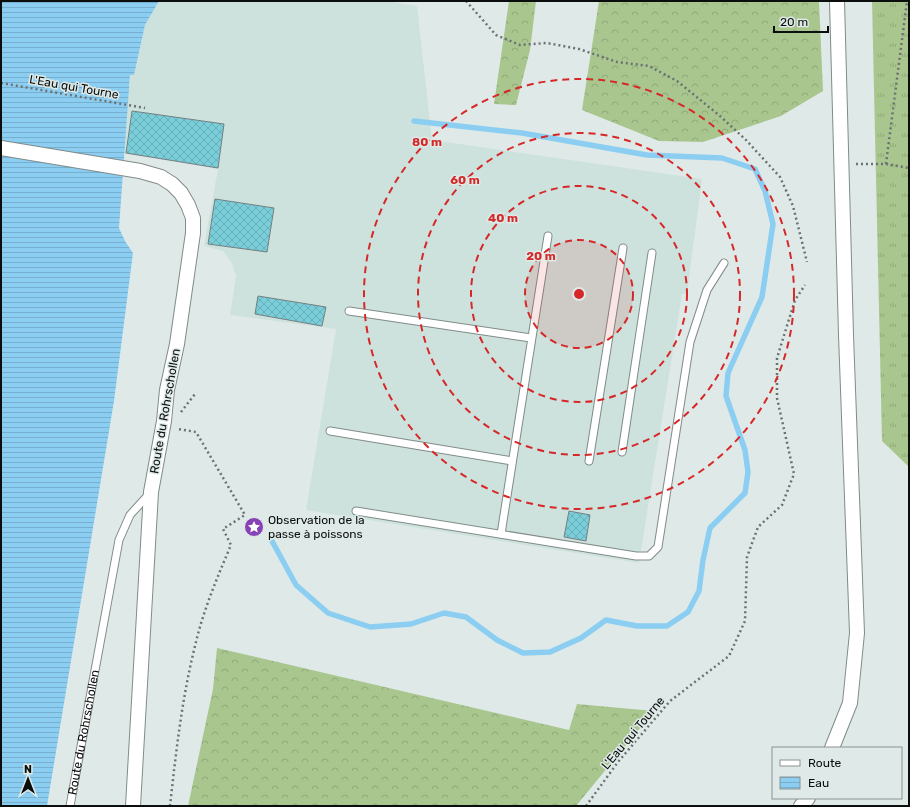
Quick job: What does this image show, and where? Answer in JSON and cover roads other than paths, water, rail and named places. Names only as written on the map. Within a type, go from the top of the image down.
[{"type":"street","points":[[832,747],[850,703],[857,633],[846,335],[837,1]]},
{"type":"street","name":"Route du Rohrschollen","points":[[1,148],[140,171],[161,177],[172,184],[181,193],[188,205],[193,218],[192,246],[177,344],[167,390],[171,422],[151,492]]},
{"type":"street","points":[[133,806],[151,492]]},
{"type":"lane","points":[[501,534],[548,236]]},
{"type":"lane","points":[[589,461],[623,248]]},
{"type":"lane","points":[[622,452],[652,253]]},
{"type":"lane","points":[[356,511],[636,556],[649,556],[658,547],[690,342],[707,290],[724,263]]},
{"type":"lane","points":[[349,311],[531,338]]},
{"type":"lane","points":[[330,431],[512,461]]},
{"type":"lane","name":"Route du Rohrschollen","points":[[70,806],[119,540],[130,515],[151,492]]},
{"type":"water","points":[[1,1],[159,1],[145,25],[134,75],[130,75],[119,228],[133,253],[114,401],[47,806],[1,806]]},
{"type":"waterway","points":[[272,541],[296,585],[328,613],[370,627],[411,624],[444,613],[466,617],[497,640],[523,653],[550,652],[581,638],[606,620],[637,626],[667,626],[688,612],[699,591],[703,560],[710,528],[745,493],[748,472],[745,450],[726,396],[728,373],[762,297],[773,224],[765,191],[755,169],[722,158],[647,155],[522,133],[414,121]]},
{"type":"place","name":"Observation de la passe à poissons","points":[[254,527]]}]
